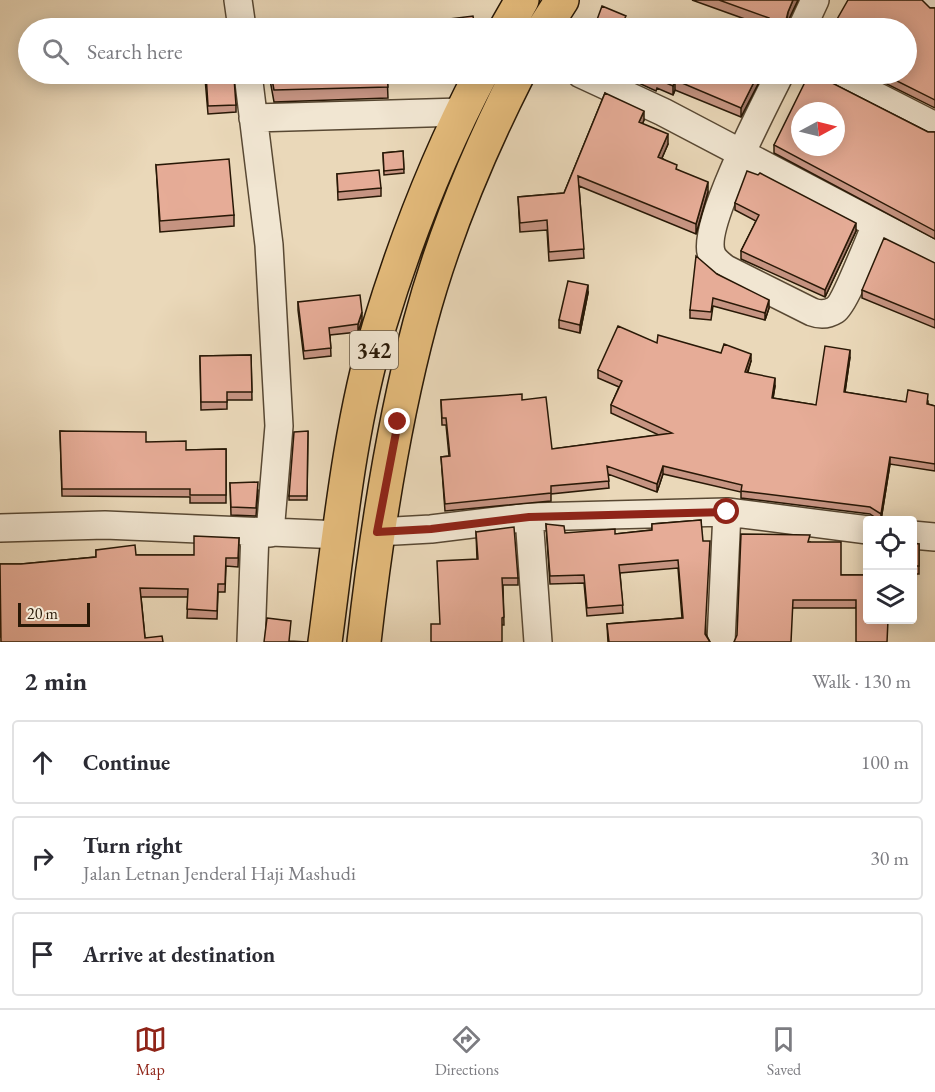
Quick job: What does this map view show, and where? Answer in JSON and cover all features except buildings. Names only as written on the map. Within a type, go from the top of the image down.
[{"type":"main road","points":[[512,18],[522,0]]},
{"type":"main road","points":[[550,18],[562,0]]},
{"type":"main road","name":"342","points":[[325,642],[359,419],[379,328],[427,192],[461,112],[476,84]]},
{"type":"main road","name":"342","points":[[364,642],[377,532],[420,324],[447,237],[495,120],[513,84]]},
{"type":"main road","points":[[359,419],[398,422]]},
{"type":"street","points":[[238,0],[241,18]]},
{"type":"street","points":[[807,18],[815,0]]},
{"type":"street","points":[[249,84],[269,244],[279,426],[263,532],[251,642]]},
{"type":"street","points":[[603,84],[663,112],[935,255]]},
{"type":"street","points":[[775,84],[741,153],[710,238],[711,251],[716,262],[820,315],[828,313],[841,304],[876,225]]},
{"type":"street","points":[[853,84],[935,126]]},
{"type":"street","points":[[253,118],[461,112]]},
{"type":"street","points":[[377,532],[431,529],[529,517],[727,512],[863,529]]},
{"type":"street","points":[[722,642],[727,512]]},
{"type":"street","points":[[529,517],[538,642]]},
{"type":"street","points":[[0,528],[105,525],[340,535]]},
{"type":"street","points":[[917,535],[935,537]]},
{"type":"route","points":[[398,422],[377,532],[431,529],[477,521],[529,517],[727,512]]}]
